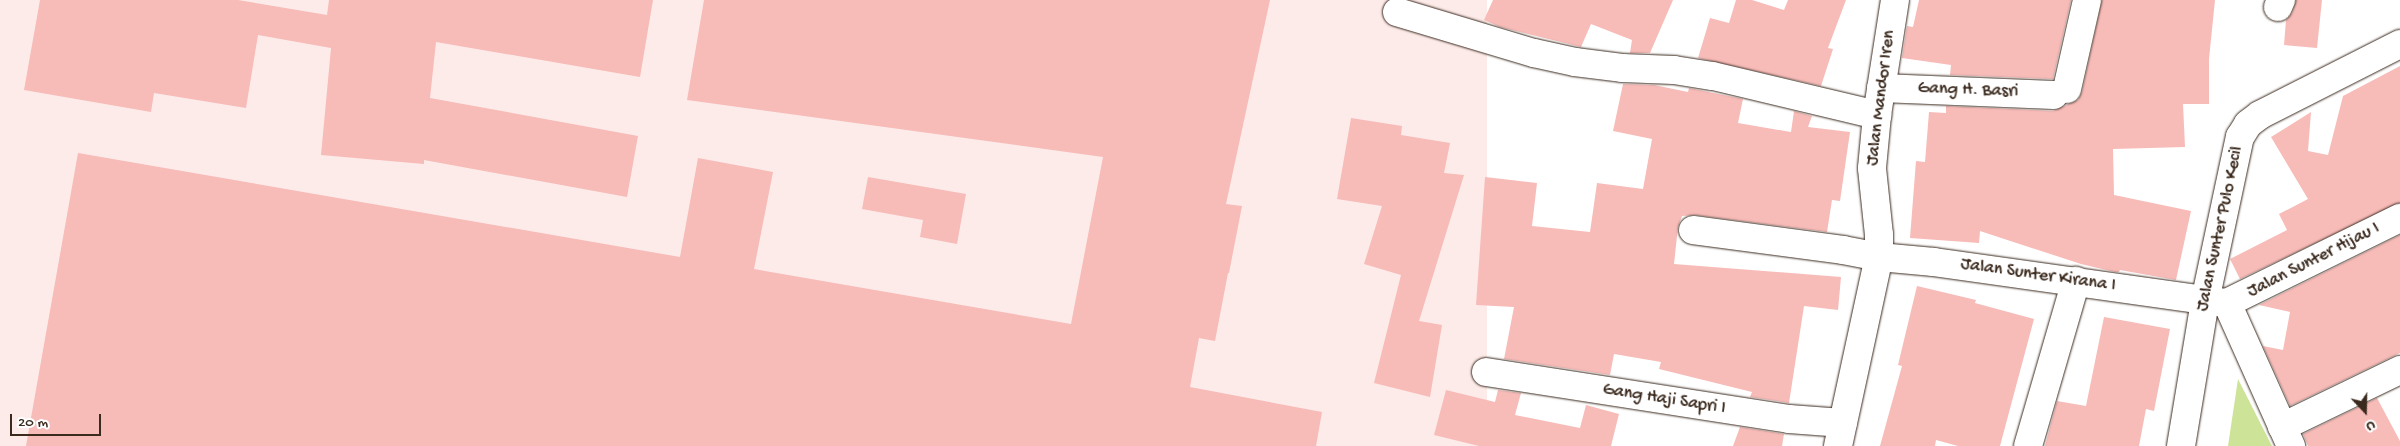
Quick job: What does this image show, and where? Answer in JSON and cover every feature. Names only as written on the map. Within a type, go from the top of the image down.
[{"type":"street","name":"Jalan Mandor Iren","points":[[1841,434],[1878,257],[1879,235],[1872,168],[1877,115],[1894,0]]},
{"type":"street","name":"Gang H. Basri","points":[[1881,88],[2061,92],[2086,0]]},
{"type":"street","points":[[1397,12],[1534,53],[1575,62],[1622,68],[1674,70],[1713,76],[1877,115]]},
{"type":"street","name":"Jalan Sunter Pulo Kecil","points":[[2181,446],[2216,302],[2240,137],[2248,124],[2260,115],[2400,44]]},
{"type":"street","name":"Jalan Sunter Hijau I","points":[[2216,302],[2400,218]]},
{"type":"street","name":"Jalan Sunter Kirana I","points":[[1693,230],[1843,250],[1878,257],[1934,262],[2076,281],[2216,302]]},
{"type":"street","points":[[2028,446],[2076,281]]},
{"type":"street","points":[[2216,302],[2286,437],[2400,370]]},
{"type":"street","name":"Gang Haji Sapri I","points":[[1486,372],[1789,419],[1841,434]]},
{"type":"shaded area","points":[[0,0],[1487,0],[1487,446],[0,446]]},
{"type":"green space","points":[[2238,379],[2272,446],[2228,446]]},
{"type":"building","points":[[40,0],[238,0],[327,15],[329,0],[653,0],[640,77],[436,42],[430,98],[638,136],[627,197],[424,160],[424,164],[321,155],[331,48],[258,35],[246,108],[154,93],[151,112],[24,90]]},
{"type":"building","points":[[704,0],[1270,0],[1226,204],[1242,206],[1215,341],[1199,338],[1190,387],[1322,412],[1316,446],[26,446],[78,153],[680,257],[698,158],[773,172],[754,269],[1071,324],[1103,157],[687,100]]},
{"type":"building","points":[[1493,0],[1673,0],[1650,53],[1630,53],[1632,40],[1591,24],[1581,47],[1500,27],[1484,20]]},
{"type":"building","points":[[1736,0],[1752,0],[1784,10],[1788,0],[1846,0],[1828,48],[1833,49],[1821,86],[1698,58],[1710,18],[1729,23]]},
{"type":"building","points":[[1919,0],[2071,0],[2053,79],[1950,75],[1951,65],[1902,58],[1907,26],[1913,27]]},
{"type":"building","points":[[2102,0],[2215,0],[2209,59],[2209,104],[2183,104],[2185,147],[2113,149],[2114,195],[2191,211],[2176,280],[2120,270],[2115,272],[2081,264],[1980,231],[1979,243],[1910,238],[1916,161],[1925,162],[1929,112],[1946,113],[1946,106],[2053,111],[2078,100],[2082,92]]},
{"type":"building","points":[[2296,0],[2322,0],[2317,48],[2284,45],[2286,20],[2292,13]]},
{"type":"building","points":[[2400,66],[2400,203],[2240,279],[2230,259],[2287,230],[2279,214],[2308,199],[2271,137],[2311,112],[2308,151],[2328,155],[2343,96]]},
{"type":"building","points":[[1623,84],[1654,85],[1688,92],[1689,88],[1743,99],[1738,123],[1791,132],[1794,111],[1812,116],[1808,127],[1850,132],[1840,201],[1832,200],[1827,232],[1695,215],[1682,216],[1678,227],[1674,264],[1841,277],[1838,310],[1804,306],[1789,403],[1750,397],[1752,392],[1659,369],[1661,362],[1614,354],[1610,375],[1504,359],[1514,307],[1476,305],[1485,177],[1537,183],[1532,226],[1590,232],[1597,183],[1643,189],[1652,139],[1613,131]]},
{"type":"building","points":[[1351,118],[1402,126],[1401,135],[1450,143],[1444,173],[1464,175],[1419,321],[1442,325],[1430,397],[1374,383],[1401,275],[1364,264],[1382,206],[1337,199]]},
{"type":"building","points":[[868,177],[966,194],[957,244],[920,237],[923,220],[862,209]]},
{"type":"building","points":[[2400,235],[2400,353],[2290,406],[2263,346],[2283,350],[2290,312],[2259,305]]},
{"type":"building","points":[[1917,286],[1976,300],[1975,303],[2034,319],[2000,446],[1958,446],[1936,440],[1935,446],[1880,446],[1902,366],[1898,365]]},
{"type":"building","points":[[2104,317],[2170,329],[2154,411],[2146,409],[2139,446],[2045,446],[2057,401],[2086,406]]},
{"type":"building","points":[[1446,390],[1495,402],[1498,390],[1521,393],[1515,415],[1580,428],[1586,405],[1619,414],[1611,446],[1479,446],[1434,435]]},
{"type":"building","points":[[2377,398],[2400,441],[2400,446],[2308,446],[2303,434]]},
{"type":"building","points":[[1740,427],[1784,434],[1782,446],[1733,446]]}]
